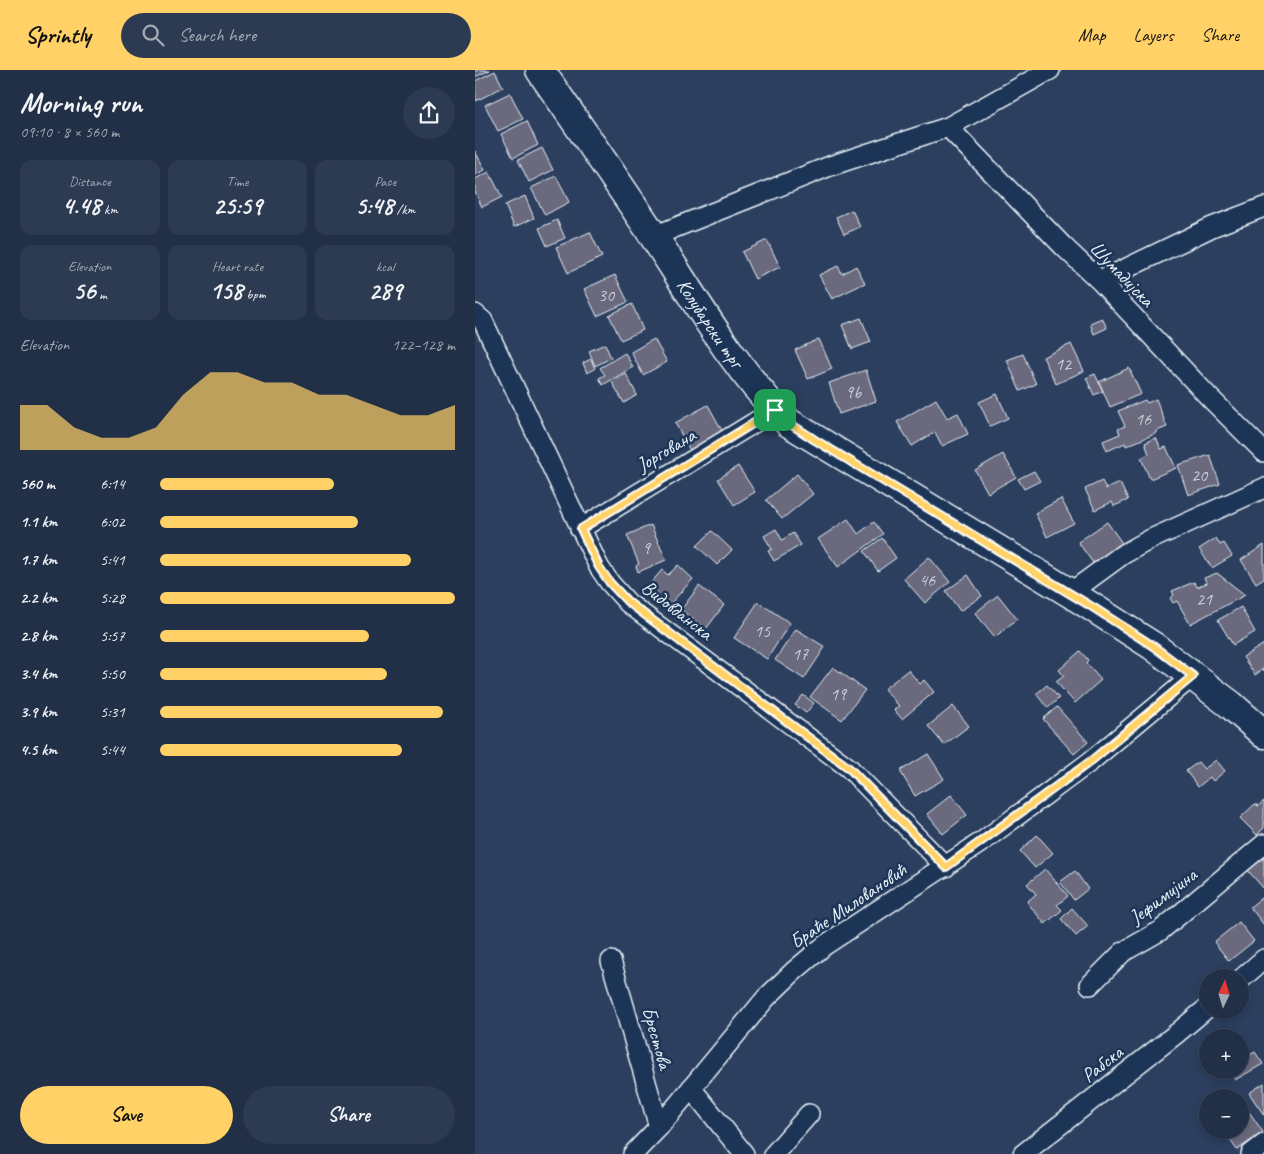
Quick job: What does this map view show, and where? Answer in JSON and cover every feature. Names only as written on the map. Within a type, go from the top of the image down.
[{"type":"street","name":"Колубарски трг","points":[[540,70],[654,236],[729,351],[753,385],[789,423],[1070,593],[1153,646],[1264,734]]},
{"type":"street","points":[[654,236],[830,166],[948,128],[1050,70]]},
{"type":"street","name":"Шумадијска","points":[[948,128],[1063,246],[1100,281],[1208,396],[1264,452]]},
{"type":"street","points":[[1100,281],[1212,227],[1264,206]]},
{"type":"street","name":"Видовданска","points":[[475,314],[483,321],[599,567],[610,583],[628,602],[849,768],[946,867]]},
{"type":"street","name":"Јоргована","points":[[581,529],[775,410]]},
{"type":"street","points":[[1070,593],[1122,555],[1149,540],[1264,488]]},
{"type":"street","name":"Браће Миловановић","points":[[633,1154],[659,1127],[766,998],[794,971],[825,946],[946,867],[1091,761],[1193,676]]},
{"type":"street","name":"Јефимијина","points":[[1090,985],[1123,952],[1160,931],[1264,844]]},
{"type":"street","points":[[1249,972],[1264,959]]},
{"type":"street","name":"Брестова","points":[[611,961],[659,1127]]},
{"type":"street","name":"Рабска","points":[[1023,1154],[1199,1015]]},
{"type":"street","points":[[691,1088],[744,1154]]},
{"type":"street","points":[[774,1154],[809,1114]]},
{"type":"street","points":[[1251,1154],[1264,1144]]},
{"type":"building","points":[[475,70],[490,70],[475,77]]},
{"type":"building","points":[[495,71],[503,87],[476,101],[475,81]]},
{"type":"building","points":[[510,93],[523,119],[498,131],[485,105]]},
{"type":"building","points":[[527,121],[538,145],[513,158],[501,134]]},
{"type":"building","points":[[542,148],[553,170],[529,182],[518,160]]},
{"type":"building","points":[[475,151],[485,170],[475,175]]},
{"type":"building","points":[[489,172],[502,197],[482,207],[475,192],[475,179]]},
{"type":"building","points":[[556,176],[569,202],[545,215],[531,188]]},
{"type":"building","points":[[525,196],[534,218],[514,227],[505,205]]},
{"type":"building","points":[[852,210],[860,227],[844,234],[836,217]]},
{"type":"building","points":[[557,220],[565,238],[547,246],[539,228]]},
{"type":"building","points":[[590,232],[602,257],[568,273],[556,247]]},
{"type":"building","points":[[767,240],[780,267],[755,279],[742,252]]},
{"type":"building","points":[[838,266],[842,274],[856,266],[865,283],[832,299],[819,275]]},
{"type":"building","points":[[615,275],[628,302],[597,316],[584,289]]},
{"type":"building","points":[[632,304],[643,330],[621,340],[609,315]]},
{"type":"building","points":[[861,318],[871,342],[852,349],[842,325]]},
{"type":"building","points":[[1102,318],[1107,328],[1094,334],[1090,323]]},
{"type":"building","points":[[654,339],[667,362],[643,375],[631,352]]},
{"type":"building","points":[[819,339],[832,369],[808,379],[795,350]]},
{"type":"building","points":[[605,344],[611,358],[595,366],[589,351]]},
{"type":"building","points":[[1071,344],[1084,371],[1056,384],[1043,357]]},
{"type":"building","points":[[625,353],[633,367],[603,385],[599,378],[605,375],[600,368]]},
{"type":"building","points":[[1023,354],[1036,384],[1020,391],[1007,360]]},
{"type":"building","points":[[591,359],[595,369],[587,373],[583,363]]},
{"type":"building","points":[[1129,368],[1141,394],[1110,407],[1099,382]]},
{"type":"building","points":[[866,370],[876,401],[839,414],[829,383]]},
{"type":"building","points":[[626,374],[637,395],[624,403],[612,382]]},
{"type":"building","points":[[1095,374],[1103,391],[1094,395],[1086,378]]},
{"type":"building","points":[[997,394],[1008,418],[990,426],[979,402]]},
{"type":"building","points":[[936,399],[947,418],[958,413],[968,434],[942,446],[935,432],[912,446],[897,422]]},
{"type":"building","points":[[1156,399],[1167,427],[1126,446],[1125,443],[1107,451],[1103,441],[1120,434],[1118,429],[1125,426],[1118,411],[1145,400],[1147,403]]},
{"type":"building","points":[[708,405],[724,434],[691,452],[675,423]]},
{"type":"building","points":[[1156,438],[1161,449],[1166,447],[1176,468],[1150,479],[1141,458],[1149,454],[1145,443]]},
{"type":"building","points":[[1003,454],[1016,477],[988,493],[975,470]]},
{"type":"building","points":[[1210,455],[1220,484],[1188,495],[1178,465]]},
{"type":"building","points":[[738,466],[755,492],[734,505],[718,479]]},
{"type":"building","points":[[1034,471],[1040,481],[1024,489],[1018,479]]},
{"type":"building","points":[[797,474],[813,494],[782,519],[766,500]]},
{"type":"building","points":[[1102,481],[1106,489],[1120,483],[1128,500],[1114,506],[1112,502],[1095,510],[1085,489]]},
{"type":"building","points":[[1061,499],[1074,523],[1047,537],[1035,513]]},
{"type":"building","points":[[848,519],[858,534],[874,522],[883,534],[838,567],[818,539]]},
{"type":"building","points":[[1107,522],[1122,543],[1093,563],[1078,542]]},
{"type":"building","points":[[651,525],[666,560],[638,572],[636,566],[639,564],[627,535]]},
{"type":"building","points":[[776,529],[782,540],[793,533],[801,545],[774,561],[768,551],[772,549],[764,536]]},
{"type":"building","points":[[712,531],[732,550],[717,565],[697,546]]},
{"type":"building","points":[[882,538],[896,558],[878,571],[864,551]]},
{"type":"building","points":[[1216,538],[1220,545],[1224,543],[1232,556],[1212,568],[1199,549]]},
{"type":"building","points":[[1264,545],[1264,578],[1256,583],[1241,560]]},
{"type":"building","points":[[929,557],[950,582],[925,603],[904,579]]},
{"type":"building","points":[[678,565],[693,579],[670,604],[649,585],[662,570],[668,575]]},
{"type":"building","points":[[1217,573],[1245,595],[1190,624],[1177,601],[1173,603],[1170,598],[1174,595],[1172,591],[1194,582],[1197,587],[1207,583],[1204,578]]},
{"type":"building","points":[[968,575],[982,596],[960,611],[946,591]]},
{"type":"building","points":[[699,586],[724,605],[706,629],[681,610]]},
{"type":"building","points":[[998,595],[1017,619],[995,637],[975,613]]},
{"type":"building","points":[[758,602],[790,623],[767,659],[734,638]]},
{"type":"building","points":[[1241,607],[1255,632],[1233,645],[1218,620]]},
{"type":"building","points":[[796,629],[825,647],[804,679],[775,660]]},
{"type":"building","points":[[1264,644],[1264,671],[1263,669],[1255,675],[1243,657]]},
{"type":"building","points":[[1080,651],[1088,660],[1086,663],[1101,680],[1075,703],[1056,682],[1064,676],[1059,670]]},
{"type":"building","points":[[833,667],[865,690],[842,720],[810,697]]},
{"type":"building","points":[[908,670],[920,684],[924,680],[934,692],[902,719],[894,710],[899,706],[884,689]]},
{"type":"building","points":[[1047,685],[1059,698],[1048,708],[1036,694]]},
{"type":"building","points":[[803,695],[814,703],[806,713],[795,705]]},
{"type":"building","points":[[953,706],[969,726],[944,745],[928,726]]},
{"type":"building","points":[[1057,707],[1088,742],[1074,754],[1043,719]]},
{"type":"building","points":[[928,754],[944,779],[915,796],[900,771]]},
{"type":"building","points":[[1216,760],[1225,771],[1213,781],[1210,777],[1198,787],[1186,771],[1198,762],[1204,769]]},
{"type":"building","points":[[951,795],[967,815],[943,834],[927,814]]},
{"type":"building","points":[[1264,801],[1264,828],[1257,835],[1240,818],[1255,804],[1258,806]]},
{"type":"building","points":[[1037,835],[1053,853],[1035,868],[1020,851]]},
{"type":"building","points":[[1264,849],[1264,889],[1244,866]]},
{"type":"building","points":[[1045,869],[1068,896],[1057,905],[1062,910],[1045,924],[1027,902],[1036,894],[1027,884]]},
{"type":"building","points":[[1075,871],[1088,889],[1074,900],[1060,882]]},
{"type":"building","points":[[1261,898],[1264,902],[1264,925],[1250,907]]},
{"type":"building","points":[[1072,908],[1088,926],[1076,936],[1061,919]]},
{"type":"building","points":[[1239,922],[1254,941],[1229,961],[1214,942]]},
{"type":"building","points":[[1255,1052],[1263,1064],[1249,1072],[1249,1056]]},
{"type":"building","points":[[1264,1083],[1264,1115],[1249,1093]]},
{"type":"building","points":[[1249,1112],[1263,1132],[1237,1150],[1229,1139],[1249,1139]]},
{"type":"route","points":[[775,410],[789,423],[815,440],[1094,608],[1153,646],[1193,676],[1091,761],[946,867],[849,768],[628,602],[610,583],[599,567],[581,529],[775,410]]}]
